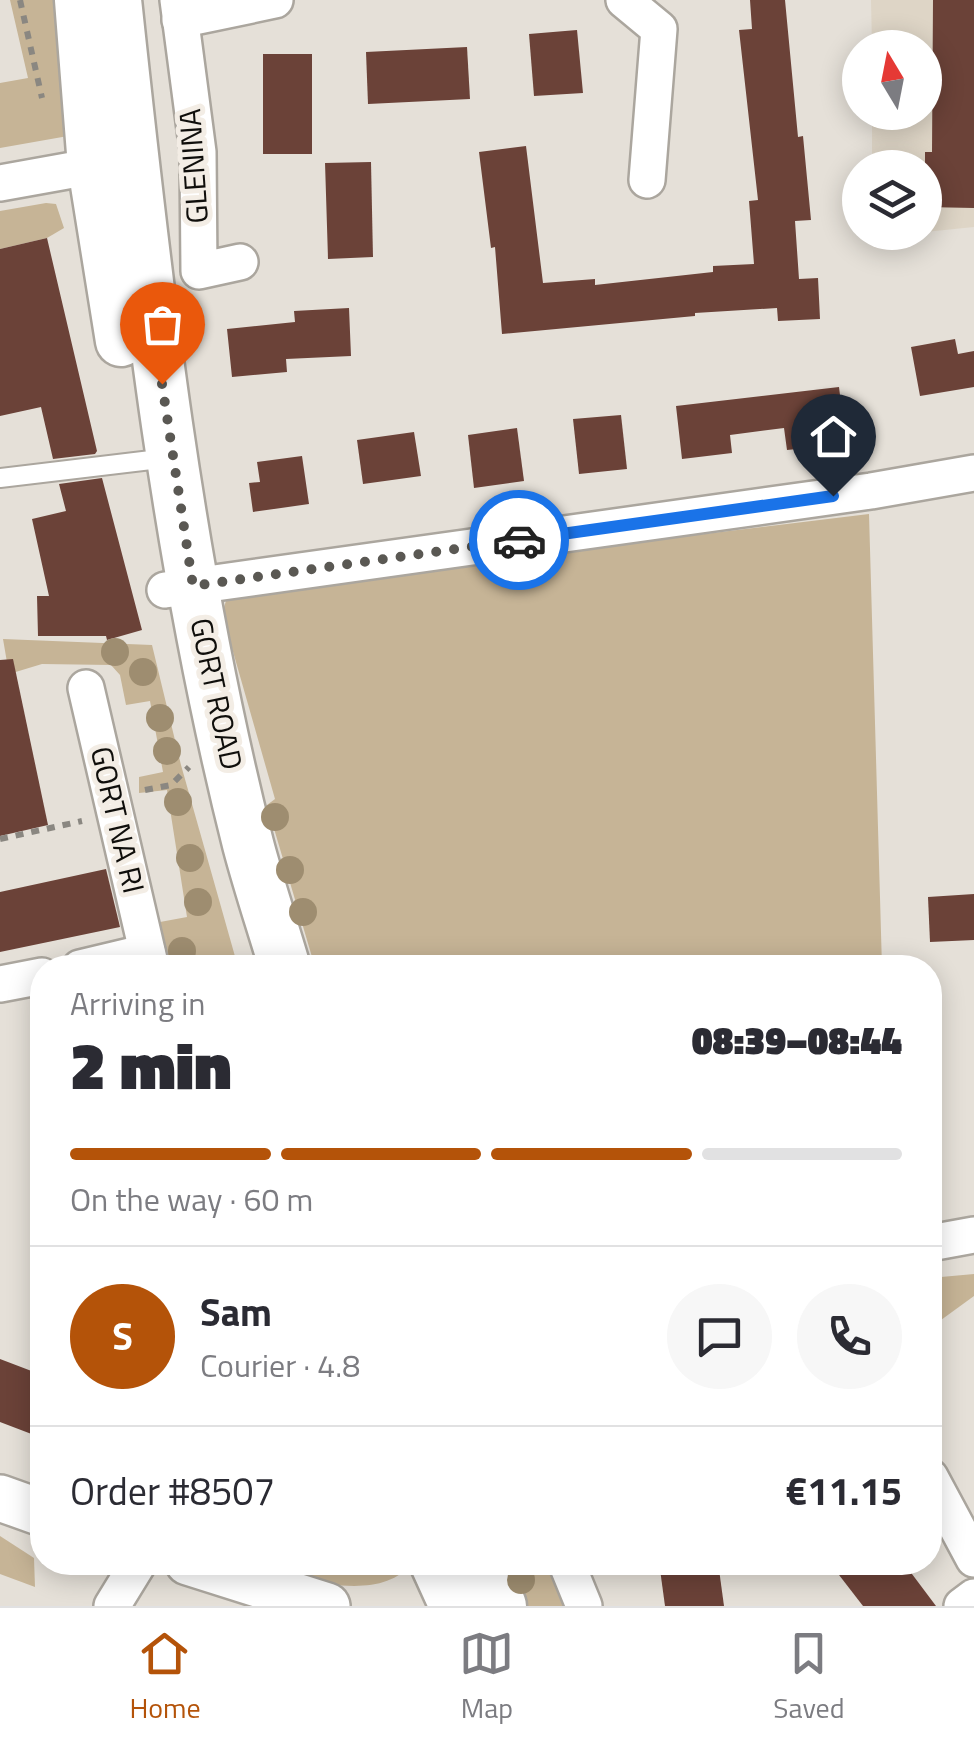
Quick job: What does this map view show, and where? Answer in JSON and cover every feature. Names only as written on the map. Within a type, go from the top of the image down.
[{"type":"main road","name":"GORT ROAD","points":[[80,0],[113,163],[179,588],[199,757],[245,955]]},
{"type":"main road","name":"GORT ROAD","points":[[113,163],[116,0]]},
{"type":"main road","name":"GORT ROAD","points":[[179,588],[281,955]]},
{"type":"main road","points":[[442,1575],[455,1606]]},
{"type":"main road","points":[[489,1575],[501,1606]]},
{"type":"street","name":"GLENINA","points":[[240,262],[199,271],[198,152],[179,10],[276,0]]},
{"type":"street","points":[[624,0],[659,29],[647,180]]},
{"type":"street","points":[[0,184],[113,163]]},
{"type":"street","points":[[179,588],[974,473]]},
{"type":"street","name":"GORT NA RI","points":[[86,688],[148,955]]},
{"type":"street","points":[[0,984],[30,978]]},
{"type":"street","points":[[942,1241],[974,1235]]},
{"type":"street","points":[[0,1498],[30,1509]]},
{"type":"street","points":[[942,1499],[974,1559]]},
{"type":"street","points":[[112,1606],[131,1575]]},
{"type":"street","points":[[229,1575],[326,1606]]},
{"type":"street","points":[[571,1575],[584,1606]]},
{"type":"street","points":[[962,1606],[974,1597]]},
{"type":"lane","points":[[0,478],[157,461]]},
{"type":"path","points":[[20,0],[43,100]]},
{"type":"shaded area","points":[[10,0],[70,0],[68,136],[0,148],[0,83],[28,78]]},
{"type":"shaded area","points":[[871,0],[974,0],[974,227],[942,230],[942,150],[872,150],[872,130],[942,130],[942,30],[872,30]]},
{"type":"shaded area","points":[[56,204],[64,228],[47,238],[0,249],[0,211]]},
{"type":"shaded area","points":[[869,514],[882,955],[311,955],[267,805],[275,799],[222,613],[229,592]]},
{"type":"shaded area","points":[[3,639],[152,645],[235,955],[166,955],[160,922],[187,917],[167,790],[139,793],[139,777],[163,772],[150,701],[126,705],[120,675],[111,665],[42,664],[9,674]]},
{"type":"shaded area","points":[[974,1274],[974,1296],[942,1319],[942,1277]]},
{"type":"shaded area","points":[[0,1536],[30,1555],[30,1575],[35,1575],[35,1587],[0,1574]]},
{"type":"shaded area","points":[[289,1575],[398,1575],[358,1586]]},
{"type":"shaded area","points":[[513,1575],[556,1575],[568,1606],[525,1606]]},
{"type":"building","points":[[750,0],[785,0],[798,137],[803,136],[811,220],[795,221],[799,279],[818,278],[820,319],[778,321],[777,308],[502,334],[495,247],[491,248],[479,152],[526,146],[543,283],[595,279],[595,285],[713,272],[713,266],[754,264],[749,201],[758,200],[739,30],[752,29]]},
{"type":"building","points":[[933,0],[974,0],[974,208],[942,207],[942,150],[932,150],[932,130],[942,130],[942,30],[933,30]]},
{"type":"building","points":[[577,30],[583,93],[534,96],[529,34]]},
{"type":"building","points":[[467,47],[470,99],[368,104],[366,52]]},
{"type":"building","points":[[263,54],[312,54],[312,154],[263,154]]},
{"type":"building","points":[[371,162],[373,257],[328,259],[325,163]]},
{"type":"building","points":[[47,238],[95,454],[53,459],[41,407],[0,416],[0,249]]},
{"type":"building","points":[[349,308],[351,356],[286,359],[287,372],[232,377],[227,329],[295,322],[294,311]]},
{"type":"building","points":[[955,339],[958,354],[974,351],[974,387],[920,396],[911,347]]},
{"type":"building","points":[[839,387],[846,444],[787,450],[784,428],[730,435],[732,453],[682,459],[676,406]]},
{"type":"building","points":[[621,415],[627,469],[579,474],[573,419]]},
{"type":"building","points":[[517,428],[524,481],[474,488],[468,435]]},
{"type":"building","points":[[414,432],[421,476],[363,484],[357,440]]},
{"type":"building","points":[[302,456],[309,504],[253,512],[249,483],[260,482],[257,462]]},
{"type":"building","points":[[102,478],[142,630],[107,640],[106,636],[38,636],[37,596],[49,596],[32,519],[66,511],[59,484]]},
{"type":"building","points":[[13,659],[48,825],[0,836],[0,660]]},
{"type":"building","points":[[106,869],[120,927],[0,952],[0,892]]},
{"type":"building","points":[[974,894],[974,940],[930,942],[928,897]]},
{"type":"building","points":[[0,1359],[30,1370],[30,1433],[0,1422]]},
{"type":"building","points":[[661,1575],[720,1575],[724,1606],[665,1606]]},
{"type":"building","points":[[839,1575],[913,1575],[936,1606],[863,1606]]},
{"type":"way so far","points":[[162,384],[193,586],[519,540]]},
{"type":"route","points":[[519,540],[833,496]]}]
